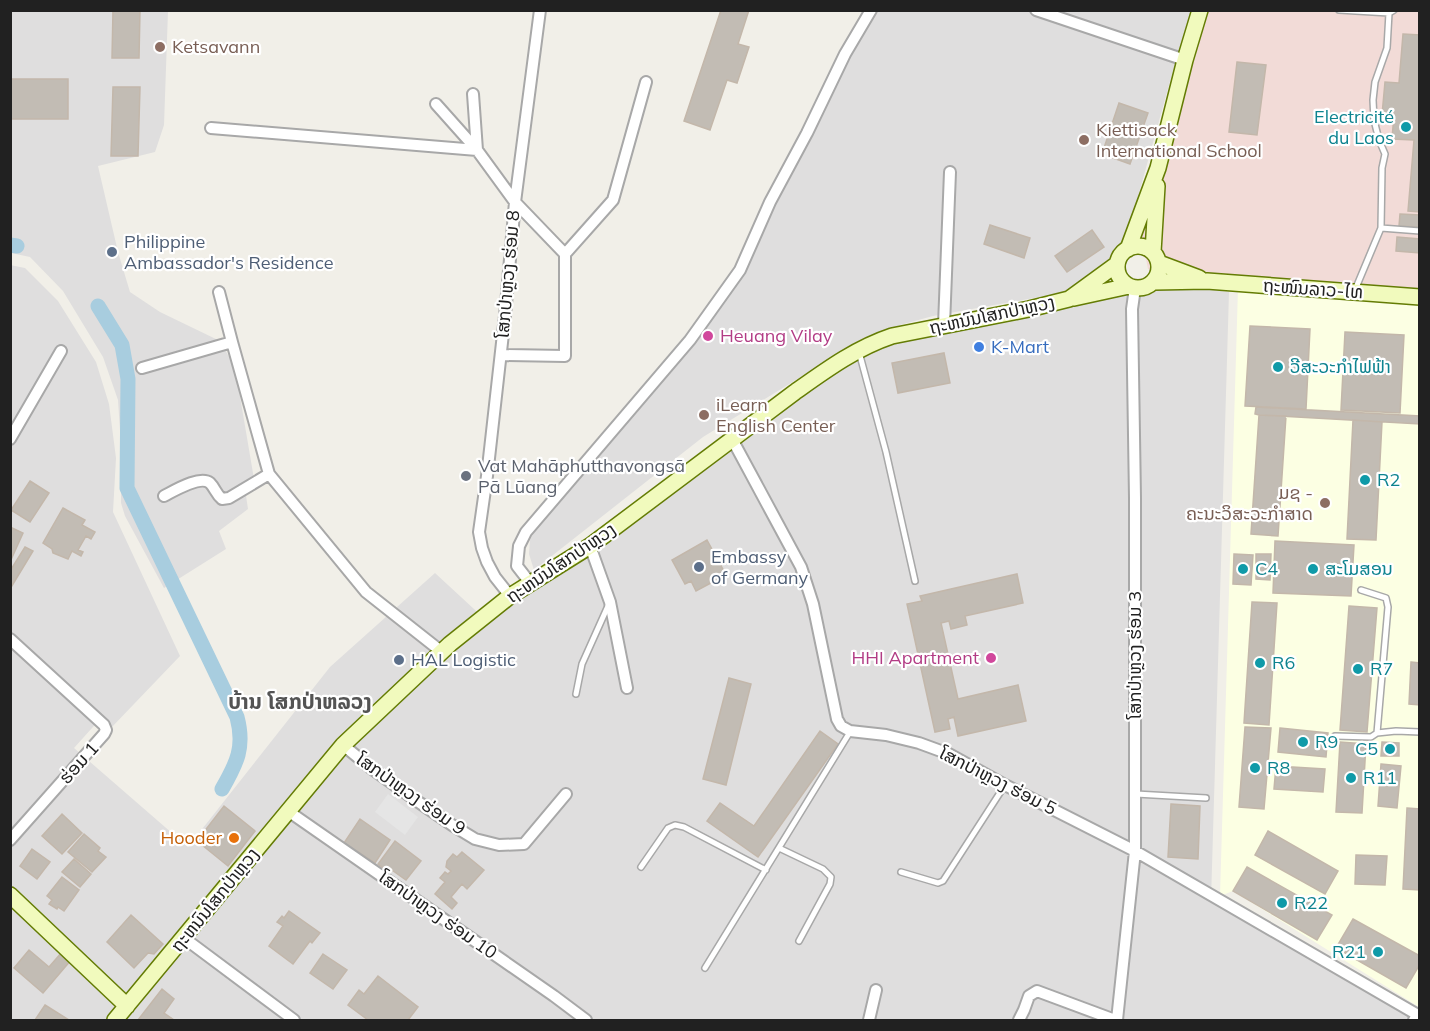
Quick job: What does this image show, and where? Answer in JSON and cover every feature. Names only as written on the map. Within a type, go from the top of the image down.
[{"type":"street","points":[[540,10],[515,202],[565,254]]},
{"type":"street","points":[[531,584],[518,566],[519,546],[526,532],[690,340],[740,270],[770,202],[807,133],[845,54],[871,10]]},
{"type":"street","points":[[1036,10],[1185,60]]},
{"type":"street","points":[[1128,249],[1158,168],[1200,10]]},
{"type":"street","points":[[501,355],[565,356],[565,254],[613,200],[646,82]]},
{"type":"street","points":[[211,128],[477,150],[473,94]]},
{"type":"street","name":"ໂສກປ່າຫຼວງ ຮ່ອມ 8","points":[[436,104],[477,150],[515,202],[501,355],[479,532],[487,562],[510,596]]},
{"type":"street","points":[[1068,299],[1132,287],[1142,288],[1154,282],[1158,275],[1156,257],[1158,168]]},
{"type":"street","points":[[944,325],[950,172]]},
{"type":"street","points":[[1132,287],[1120,278],[1118,271],[1118,264],[1123,253],[1128,249],[1142,246],[1156,257]]},
{"type":"street","name":"ຖະໜົນລາວ-ໄທ","points":[[1156,257],[1207,281]]},
{"type":"street","name":"ຖະຫນົນໂສກປ່າຫຼວງ","points":[[115,1020],[343,745],[442,652],[510,596],[590,546],[811,381],[859,350],[892,336],[1068,299],[1118,264]]},
{"type":"street","name":"ຖະໜົນລາວ-ໄທ","points":[[1154,282],[1207,281],[1419,297]]},
{"type":"street","name":"ໂສກປ່າຫຼວງ ຮ່ອມ 3","points":[[1116,1020],[1135,851],[1135,498],[1132,287]]},
{"type":"street","points":[[219,292],[269,474],[366,592],[442,652]]},
{"type":"street","points":[[142,368],[232,342]]},
{"type":"street","points":[[10,439],[61,351]]},
{"type":"street","points":[[732,439],[801,567],[813,603],[837,719],[841,726],[850,731]]},
{"type":"street","points":[[164,496],[198,481],[205,481],[211,484],[216,494],[222,499],[229,498],[269,474]]},
{"type":"street","points":[[590,546],[610,602],[627,688]]},
{"type":"street","name":"ຮ່ອມ 1","points":[[10,639],[104,725],[106,730],[10,840]]},
{"type":"street","name":"ໂສກປ່າຫຼວງ ຮ່ອມ 5","points":[[850,731],[886,735],[919,743],[949,754],[1005,786],[1135,851],[1418,1017]]},
{"type":"street","name":"ໂສກປ່າຫຼວງ ຮ່ອມ 9","points":[[343,745],[371,768],[452,825],[475,839],[499,845],[524,844],[566,794]]},
{"type":"street","name":"ໂສກປ່າຫຼວງ ຮ່ອມ 10","points":[[288,811],[586,1020]]},
{"type":"street","points":[[10,895],[127,1006]]},
{"type":"street","points":[[184,938],[294,1020]]},
{"type":"street","points":[[869,1020],[876,990]]},
{"type":"street","points":[[1019,1020],[1029,996],[1037,991],[1116,1020]]},
{"type":"lane","points":[[1339,10],[1392,12],[1387,48],[1375,82],[1373,100],[1374,120],[1384,154],[1381,228],[1354,292]]},
{"type":"lane","points":[[1381,228],[1419,231]]},
{"type":"lane","points":[[859,350],[886,452],[915,581]]},
{"type":"lane","points":[[1361,590],[1386,598],[1388,607],[1377,733]]},
{"type":"lane","points":[[576,694],[582,664],[610,602]]},
{"type":"lane","points":[[705,968],[850,731]]},
{"type":"lane","points":[[1335,736],[1371,737],[1377,733],[1396,731],[1419,732]]},
{"type":"lane","points":[[901,872],[938,883],[943,881],[1005,786]]},
{"type":"lane","points":[[1135,794],[1206,798]]},
{"type":"lane","points":[[641,867],[668,828],[675,825],[684,827],[766,870]]},
{"type":"lane","points":[[779,848],[823,869],[831,877],[831,884],[800,941]]},
{"type":"shaded area","points":[[11,11],[168,11],[164,125],[155,152],[98,166],[130,292],[160,312],[220,341],[235,367],[254,479],[245,489],[248,509],[219,531],[226,549],[164,588],[125,516],[121,503],[118,400],[103,357],[63,291],[30,257],[11,253]]},
{"type":"shaded area","points":[[875,11],[1192,11],[1124,247],[1114,253],[1108,261],[1106,272],[1062,293],[933,316],[900,325],[833,357],[703,437],[534,570],[529,554],[530,540],[539,522],[673,357],[741,267],[800,139]]},
{"type":"shaded area","name":"Electricité du Laos","points":[[1204,11],[1419,11],[1419,292],[1234,280],[1148,269],[1146,259],[1135,249]]},
{"type":"shaded area","points":[[10,265],[25,268],[58,301],[96,362],[109,404],[116,458],[113,512],[180,656],[111,728],[101,718],[74,748],[188,847],[330,667],[435,573],[487,621],[596,535],[862,354],[925,329],[1065,305],[1113,282],[1124,287],[1137,287],[1147,281],[1229,292],[1211,901],[1412,1016],[1408,1020],[123,1020],[127,1006],[115,1020],[11,1020]]},
{"type":"shaded area","name":"ມຊ - ຄະນະວິສະວະກຳສາດ","points":[[1238,288],[1419,302],[1419,1007],[1233,891],[1220,896]]},
{"type":"shaded area","points":[[388,794],[418,817],[405,835],[375,812]]},
{"type":"building","points":[[113,10],[140,10],[139,58],[112,58]]},
{"type":"building","points":[[721,10],[749,10],[738,44],[749,47],[737,83],[727,80],[710,130],[684,121]]},
{"type":"building","name":"Electricité du Laos","points":[[1403,34],[1420,35],[1420,212],[1408,211],[1414,140],[1392,139],[1394,115],[1382,115],[1385,82],[1399,83]]},
{"type":"building","points":[[1237,62],[1266,65],[1257,135],[1229,132]]},
{"type":"building","points":[[10,79],[68,79],[68,119],[10,119]]},
{"type":"building","points":[[113,87],[140,87],[138,156],[111,156]]},
{"type":"building","points":[[1119,103],[1148,113],[1130,164],[1102,154]]},
{"type":"building","points":[[1400,214],[1420,215],[1420,227],[1399,226]]},
{"type":"building","points":[[990,225],[1030,238],[1024,258],[984,244]]},
{"type":"building","points":[[1092,230],[1104,247],[1067,272],[1055,256]]},
{"type":"building","points":[[1397,237],[1420,239],[1420,253],[1396,251]]},
{"type":"building","name":"ວີສະວະກຳໄຟຟ້າ","points":[[1250,326],[1310,329],[1306,409],[1245,406]]},
{"type":"building","points":[[1345,332],[1404,335],[1400,413],[1341,410]]},
{"type":"building","points":[[944,353],[950,383],[898,393],[892,363]]},
{"type":"building","points":[[1256,407],[1420,416],[1420,424],[1259,415],[1255,414]]},
{"type":"building","points":[[1259,415],[1286,416],[1278,536],[1251,534]]},
{"type":"building","name":"R2","points":[[1353,420],[1382,422],[1376,540],[1347,539]]},
{"type":"building","points":[[30,481],[49,493],[30,522],[11,510]]},
{"type":"building","points":[[63,508],[85,520],[82,525],[95,532],[91,539],[86,536],[78,550],[83,552],[81,556],[72,551],[68,559],[53,553],[52,549],[43,543]]},
{"type":"building","points":[[10,527],[23,533],[10,562]]},
{"type":"building","name":"Embassy of Germany","points":[[707,540],[726,575],[696,591],[691,581],[685,584],[672,560]]},
{"type":"building","name":"ສະໂມສອນ","points":[[1275,541],[1354,545],[1351,596],[1273,593]]},
{"type":"building","points":[[25,547],[33,551],[10,589],[10,571]]},
{"type":"building","name":"C4","points":[[1234,554],[1253,555],[1251,585],[1233,584]]},
{"type":"building","points":[[1256,554],[1271,554],[1270,580],[1256,579]]},
{"type":"building","points":[[1017,574],[1023,603],[965,616],[967,625],[951,629],[949,621],[941,623],[958,699],[1018,685],[1026,721],[958,736],[954,717],[948,719],[950,729],[935,732],[907,604],[922,601],[920,596]]},
{"type":"building","name":"R6","points":[[1252,602],[1277,603],[1269,725],[1244,723]]},
{"type":"building","name":"R7","points":[[1349,606],[1377,608],[1367,732],[1340,730]]},
{"type":"building","points":[[1411,662],[1420,663],[1420,705],[1409,704]]},
{"type":"building","points":[[729,678],[751,684],[726,785],[703,779]]},
{"type":"building","name":"R8","points":[[1245,727],[1271,728],[1264,809],[1239,807]]},
{"type":"building","name":"R9","points":[[1280,728],[1328,733],[1326,757],[1278,752]]},
{"type":"building","points":[[820,731],[838,744],[758,857],[707,821],[720,803],[754,826]]},
{"type":"building","name":"R11","points":[[1340,742],[1366,744],[1362,813],[1336,812]]},
{"type":"building","name":"C5","points":[[1382,742],[1399,743],[1399,756],[1381,756]]},
{"type":"building","points":[[1381,764],[1401,766],[1397,808],[1378,806]]},
{"type":"building","points":[[1276,766],[1325,769],[1323,792],[1274,789]]},
{"type":"building","points":[[1171,804],[1200,806],[1198,859],[1168,857]]},
{"type":"building","points":[[224,806],[255,831],[228,866],[197,841]]},
{"type":"building","points":[[1407,808],[1420,809],[1420,890],[1403,889]]},
{"type":"building","points":[[62,814],[82,833],[62,854],[42,836]]},
{"type":"building","points":[[360,819],[390,840],[375,863],[344,843]]},
{"type":"building","points":[[1268,831],[1338,871],[1325,894],[1255,855]]},
{"type":"building","points":[[84,834],[100,848],[98,851],[106,857],[92,872],[68,852]]},
{"type":"building","points":[[395,841],[421,861],[406,880],[389,868],[387,871],[378,864]]},
{"type":"building","points":[[32,849],[50,862],[37,879],[20,866]]},
{"type":"building","points":[[462,852],[484,870],[467,889],[462,884],[451,897],[457,903],[452,909],[435,894],[445,882],[440,878],[445,872],[448,874],[451,871],[446,867],[447,861],[453,854],[457,857]]},
{"type":"building","points":[[1356,855],[1387,856],[1385,885],[1355,884]]},
{"type":"building","points":[[74,859],[91,874],[80,887],[62,872]]},
{"type":"building","name":"R22","points":[[1247,867],[1332,915],[1317,940],[1233,891]]},
{"type":"building","points":[[62,877],[79,890],[64,911],[49,904],[52,900],[47,896]]},
{"type":"building","points":[[289,911],[320,933],[312,943],[310,941],[293,964],[269,946],[283,926],[277,922]]},
{"type":"building","points":[[131,915],[163,944],[154,954],[148,953],[134,968],[107,942]]},
{"type":"building","name":"R21","points":[[1353,919],[1420,956],[1420,964],[1406,988],[1336,948]]},
{"type":"building","points":[[29,950],[49,967],[62,952],[71,960],[43,993],[14,968]]},
{"type":"building","points":[[323,954],[347,970],[333,989],[310,973]]},
{"type":"building","points":[[378,976],[418,1007],[408,1020],[368,1020],[348,1005],[359,990],[364,994]]},
{"type":"building","points":[[162,989],[174,999],[164,1013],[174,1020],[138,1020]]},
{"type":"building","points":[[45,1005],[69,1020],[35,1020]]},
{"type":"waterway","points":[[10,245],[17,246]]},
{"type":"waterway","points":[[98,306],[122,345],[128,379],[127,488],[237,717],[240,746],[232,771],[222,789]]},
{"type":"place","name":"Ketsavann","points":[[160,47]]},
{"type":"place","name":"Electricité du Laos","points":[[1406,127]]},
{"type":"place","name":"Kiettisack International School","points":[[1084,140]]},
{"type":"place","name":"Philippine Ambassador's Residence","points":[[112,252]]},
{"type":"place","name":"Heuang Vilay","points":[[708,336]]},
{"type":"place","name":"K-Mart","points":[[979,347]]},
{"type":"place","name":"ວີສະວະກຳໄຟຟ້າ","points":[[1278,367]]},
{"type":"place","name":"iLearn English Center","points":[[704,415]]},
{"type":"place","name":"Vat Mahāphutthavongsā Pā Lūang","points":[[466,476]]},
{"type":"place","name":"R2","points":[[1365,480]]},
{"type":"place","name":"ມຊ - ຄະນະວິສະວະກຳສາດ","points":[[1325,503]]},
{"type":"place","name":"Embassy of Germany","points":[[699,567]]},
{"type":"place","name":"C4","points":[[1243,569]]},
{"type":"place","name":"ສະໂມສອນ","points":[[1313,569]]},
{"type":"place","name":"HHI Apartment","points":[[991,658]]},
{"type":"place","name":"HAL Logistic","points":[[399,660]]},
{"type":"place","name":"R6","points":[[1260,663]]},
{"type":"place","name":"R7","points":[[1358,669]]},
{"type":"place","name":"R9","points":[[1303,742]]},
{"type":"place","name":"C5","points":[[1390,749]]},
{"type":"place","name":"R8","points":[[1255,768]]},
{"type":"place","name":"R11","points":[[1351,778]]},
{"type":"place","name":"Hooder","points":[[234,838]]},
{"type":"place","name":"R22","points":[[1282,903]]},
{"type":"place","name":"R21","points":[[1378,952]]},
{"type":"district","name":"ບ້ານ ໂສກປ່າຫລວງ","points":[[300,702]]}]
